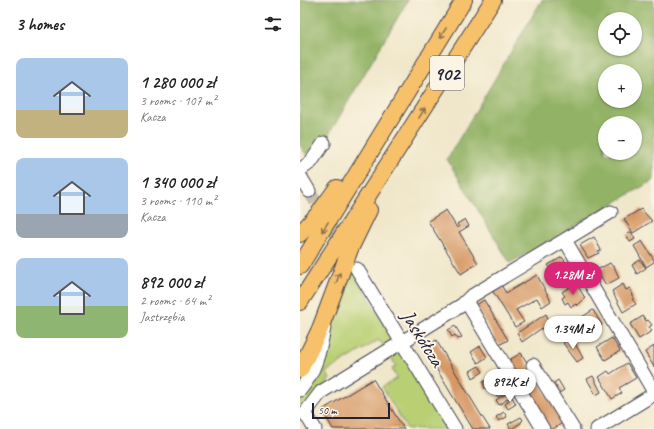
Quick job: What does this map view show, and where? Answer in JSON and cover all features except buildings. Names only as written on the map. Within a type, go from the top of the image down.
[{"type":"main road","name":"902","points":[[300,266],[380,133],[464,0]]},
{"type":"main road","name":"902","points":[[300,302],[493,0]]},
{"type":"main road","points":[[300,234],[319,213],[380,133]]},
{"type":"main road","points":[[300,370],[326,315],[350,249],[401,146]]},
{"type":"street","points":[[300,170],[311,162],[324,143]]},
{"type":"street","points":[[300,176],[309,191]]},
{"type":"street","points":[[314,429],[302,417],[321,392],[462,305],[470,297],[611,212]]},
{"type":"street","points":[[565,240],[654,393],[597,429]]},
{"type":"street","name":"Jaskółcza","points":[[357,269],[455,429]]},
{"type":"street","points":[[466,301],[543,429]]},
{"type":"street","points":[[300,390],[306,383],[319,358],[326,315]]},
{"type":"street","points":[[533,365],[573,429]]},
{"type":"green space","points":[[300,0],[408,0],[312,163],[300,145]]},
{"type":"green space","points":[[542,0],[654,0],[654,180],[510,263],[447,159]]},
{"type":"green space","points":[[348,262],[393,339],[392,342],[384,347],[379,340],[326,372],[330,379],[300,412],[300,401],[322,371],[320,370],[328,351],[323,350]]},
{"type":"green space","points":[[398,351],[402,352],[451,429],[407,429],[382,387],[397,378],[392,369],[396,366],[390,356]]},
{"type":"tunnel","points":[[309,191],[344,248]]}]
